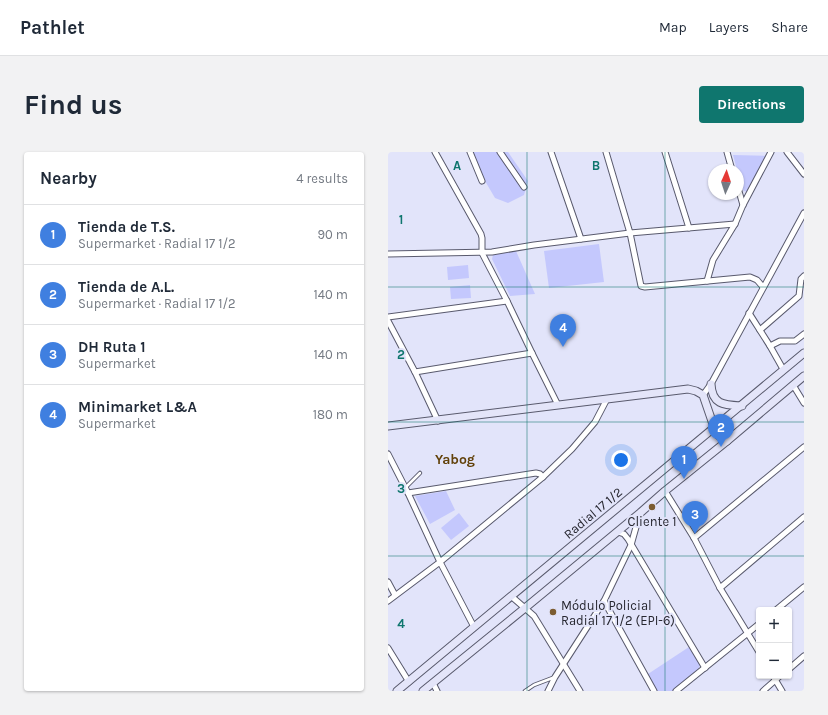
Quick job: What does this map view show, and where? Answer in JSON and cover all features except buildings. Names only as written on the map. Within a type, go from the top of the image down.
[{"type":"street","points":[[435,152],[481,234],[482,253],[558,405]]},
{"type":"street","points":[[470,152],[482,181]]},
{"type":"street","points":[[500,152],[524,187]]},
{"type":"street","points":[[551,152],[581,240]]},
{"type":"street","points":[[606,152],[630,233],[641,286],[645,287],[750,277],[757,280],[763,287]]},
{"type":"street","points":[[665,152],[689,228]]},
{"type":"street","points":[[727,152],[730,164]]},
{"type":"street","points":[[707,281],[713,260],[735,224],[743,205],[771,152]]},
{"type":"street","points":[[787,152],[804,174]]},
{"type":"street","points":[[742,200],[743,205]]},
{"type":"street","points":[[703,395],[804,213]]},
{"type":"street","points":[[388,254],[482,253],[630,233],[735,224]]},
{"type":"street","points":[[760,330],[802,296],[801,278],[804,276]]},
{"type":"street","points":[[388,317],[507,301]]},
{"type":"street","points":[[749,313],[784,370]]},
{"type":"street","points":[[388,321],[438,420]]},
{"type":"street","points":[[770,346],[780,341],[795,341],[804,334]]},
{"type":"street","points":[[415,372],[532,353]]},
{"type":"street","name":"Radial 17 1/2","points":[[397,691],[804,353]]},
{"type":"street","points":[[423,691],[618,532],[665,491],[804,376]]},
{"type":"street","points":[[710,384],[712,394],[719,402],[724,405],[742,406]]},
{"type":"street","points":[[793,384],[804,403]]},
{"type":"street","points":[[388,426],[680,390],[692,390],[703,395],[715,430],[718,435],[727,441]]},
{"type":"street","points":[[388,601],[440,562],[543,477],[572,449],[595,422],[607,399]]},
{"type":"street","points":[[694,538],[804,447]]},
{"type":"street","points":[[388,454],[407,490],[440,562],[474,627]]},
{"type":"street","points":[[407,490],[536,473],[543,477]]},
{"type":"street","points":[[665,491],[694,538],[720,588],[756,647]]},
{"type":"street","points":[[548,691],[563,664],[604,601],[631,545],[640,513]]},
{"type":"street","points":[[720,588],[804,517]]},
{"type":"street","points":[[618,532],[624,534],[628,539],[705,668]]},
{"type":"street","points":[[388,582],[394,596]]},
{"type":"street","points":[[780,607],[804,587]]},
{"type":"street","points":[[511,596],[534,616],[580,691]]},
{"type":"street","points":[[604,601],[654,691]]},
{"type":"street","points":[[676,691],[756,626]]},
{"type":"street","points":[[388,648],[409,682]]},
{"type":"street","points":[[792,666],[804,656]]},
{"type":"street","points":[[763,691],[773,679]]},
{"type":"street","points":[[775,679],[782,691]]},
{"type":"street","points":[[433,683],[437,691]]},
{"type":"lane","points":[[407,490],[420,473]]},
{"type":"lane","points":[[525,691],[534,685],[555,677]]},
{"type":"shaded area","points":[[468,152],[508,152],[528,181],[524,195],[508,203],[495,198]]},
{"type":"shaded area","points":[[733,155],[769,156],[749,191],[746,192],[744,191],[744,164],[735,164]]},
{"type":"shaded area","points":[[599,244],[604,282],[549,288],[544,251]]},
{"type":"shaded area","points":[[516,251],[535,294],[510,296],[492,259],[493,255]]},
{"type":"shaded area","points":[[468,265],[469,278],[448,280],[447,267]]},
{"type":"shaded area","points":[[470,285],[471,298],[451,299],[450,287]]},
{"type":"shaded area","points":[[446,491],[455,510],[430,524],[415,496]]},
{"type":"shaded area","points":[[459,513],[469,526],[451,540],[441,528]]},
{"type":"shaded area","points":[[689,647],[699,662],[700,665],[698,671],[673,691],[657,691],[648,674]]},
{"type":"place","name":"Minimarket L&A","points":[[563,347]]},
{"type":"place","name":"Tienda de A.L.","points":[[721,447]]},
{"type":"place","name":"Tienda de T.S.","points":[[684,479]]},
{"type":"place","name":"Cliente 1","points":[[652,507]]},
{"type":"place","name":"DH Ruta 1","points":[[695,534]]},
{"type":"place","name":"Módulo Policial Radial 17 1/2 (EPI-6)","points":[[553,612]]},
{"type":"district","name":"Yabog","points":[[455,459]]}]
